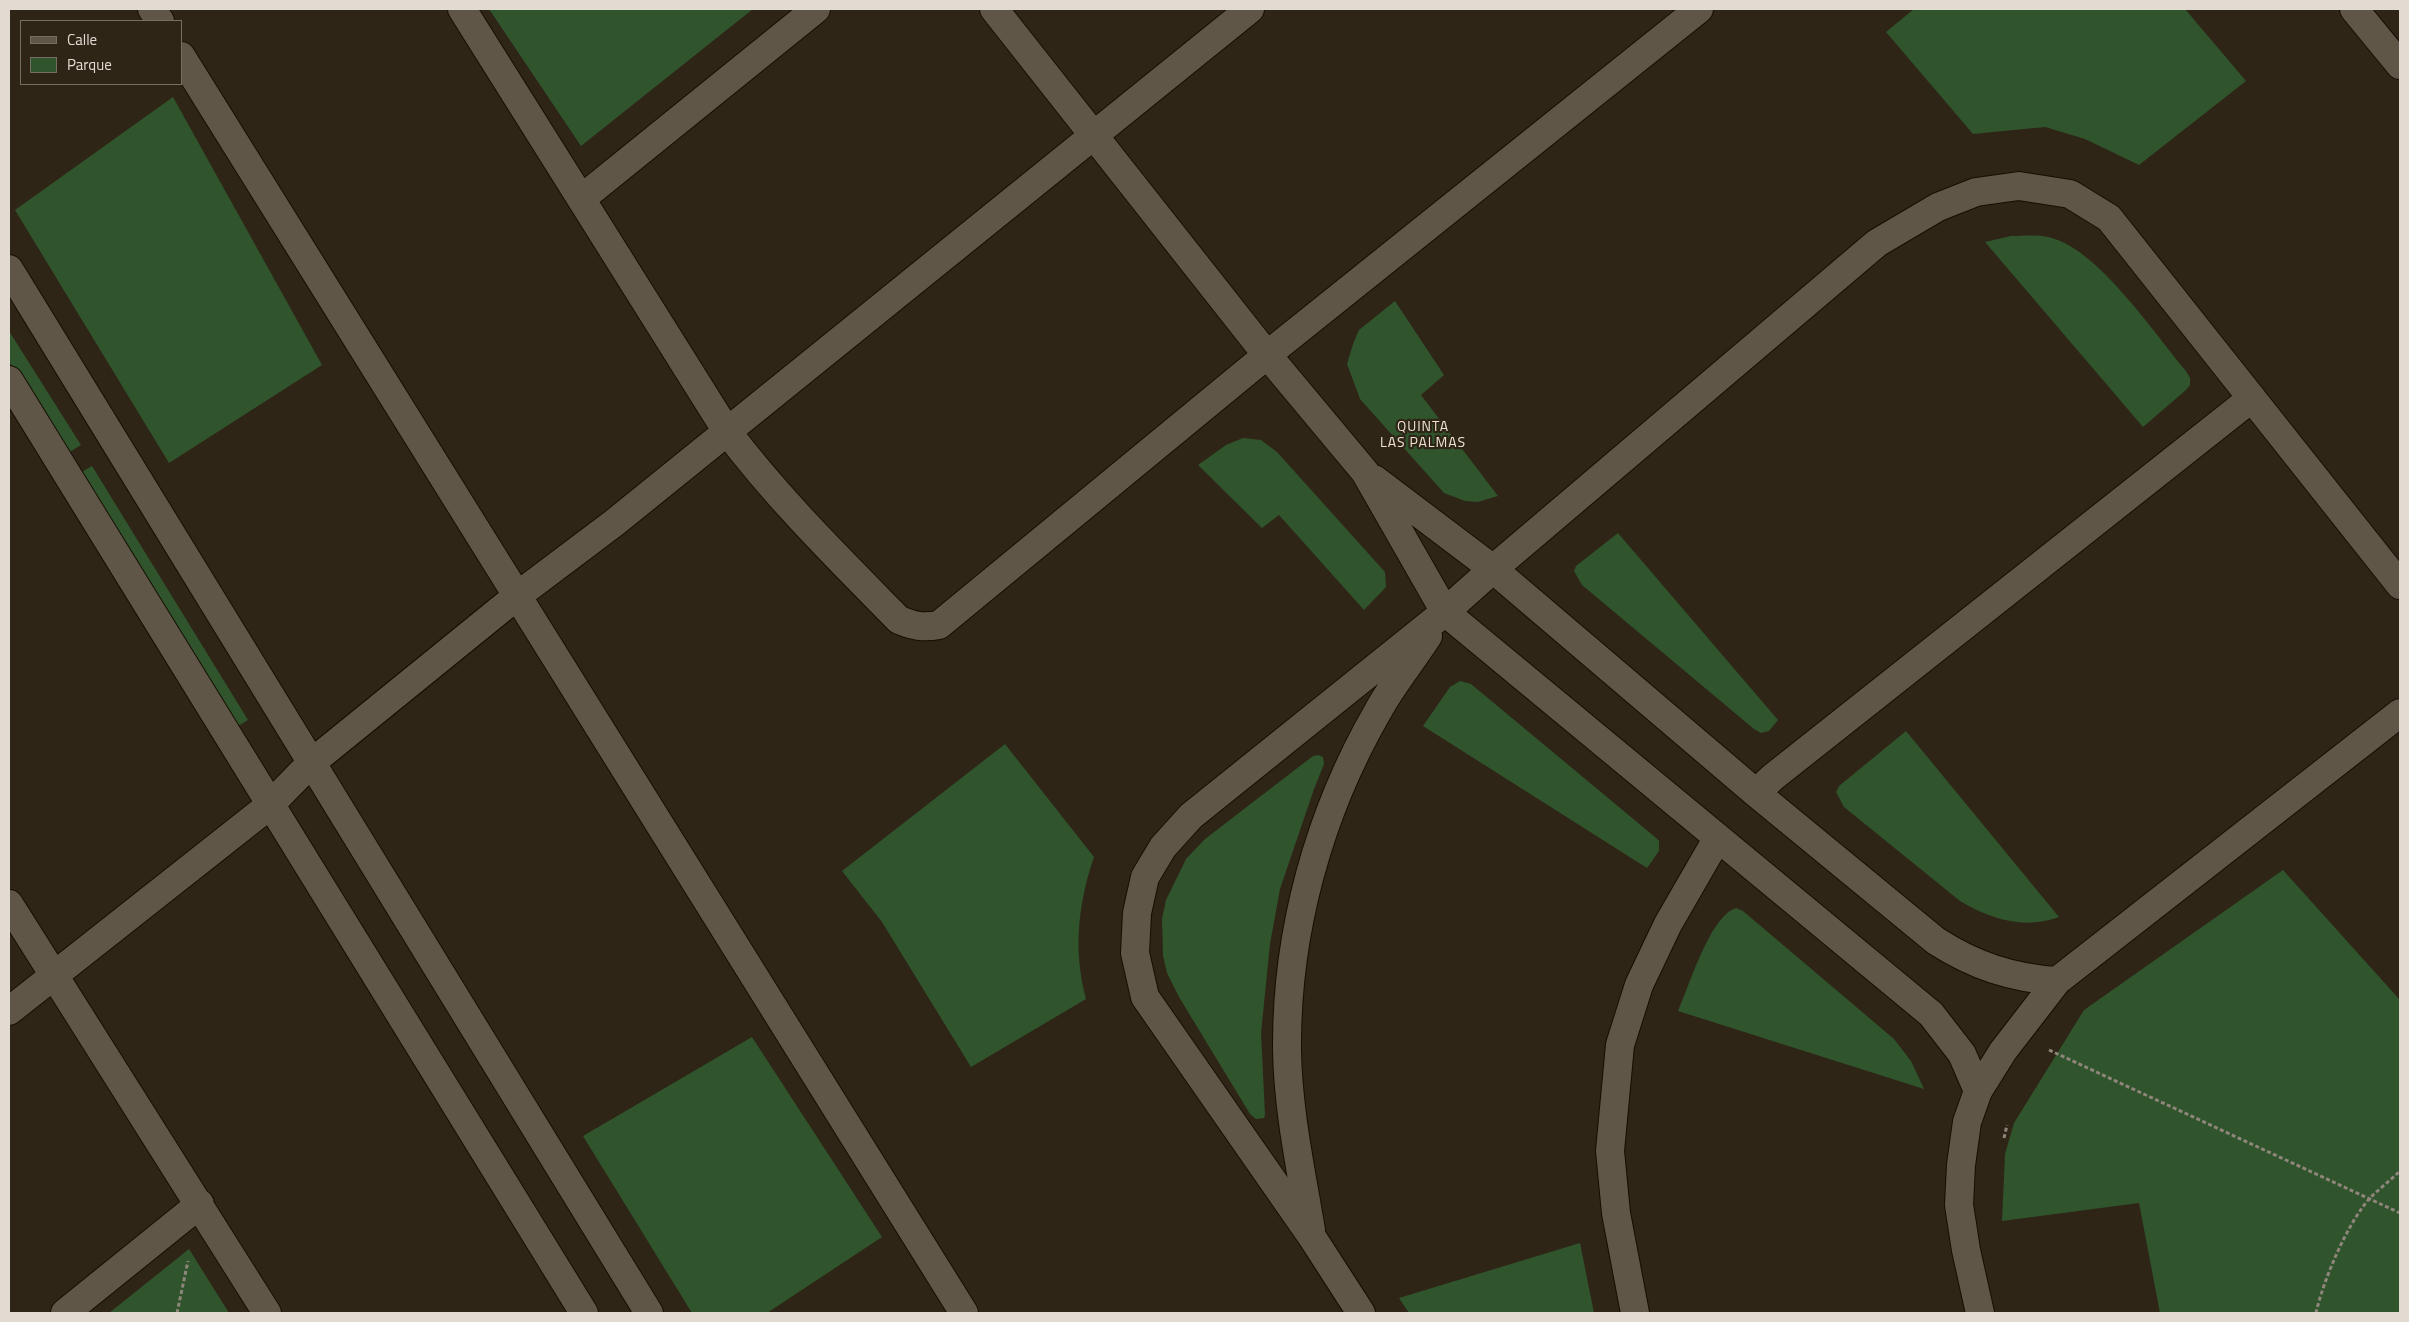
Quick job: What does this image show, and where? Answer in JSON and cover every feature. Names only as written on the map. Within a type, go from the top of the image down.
[{"type":"street","points":[[152,9],[159,20]]},
{"type":"street","points":[[462,9],[726,430],[750,462],[802,521],[899,620],[917,627],[939,625],[1267,355],[1699,9]]},
{"type":"street","points":[[581,199],[816,9]]},
{"type":"street","points":[[994,9],[1267,355],[1365,472],[1445,612],[1717,839],[1931,1014],[1962,1054],[1978,1091]]},
{"type":"street","points":[[9,1011],[270,805],[310,764],[517,596],[614,523],[726,430],[1250,9]]},
{"type":"street","points":[[2354,9],[2400,65]]},
{"type":"street","points":[[182,58],[964,1313]]},
{"type":"street","points":[[1361,1313],[1312,1237],[1145,997],[1136,953],[1137,913],[1146,877],[1163,847],[1191,816],[1445,612],[1493,568],[1877,243],[1938,207],[1976,192],[2019,186],[2070,194],[2109,218],[2400,586]]},
{"type":"street","points":[[9,269],[310,764],[649,1313]]},
{"type":"street","points":[[9,380],[584,1313]]},
{"type":"street","points":[[1756,793],[1773,777],[2252,398]]},
{"type":"street","points":[[1365,472],[1493,568],[1756,793],[1936,941],[1960,957],[2023,978],[2057,981]]},
{"type":"street","points":[[1312,1237],[1291,1111],[1287,1050],[1289,992],[1297,934],[1312,864],[1340,786],[1378,709],[1445,612]]},
{"type":"street","points":[[1980,1313],[1966,1250],[1959,1205],[1961,1165],[1967,1122],[1978,1091],[2007,1045],[2057,981],[2400,713]]},
{"type":"street","points":[[1634,1313],[1616,1213],[1610,1151],[1620,1045],[1639,985],[1668,924],[1717,839]]},
{"type":"street","points":[[9,904],[267,1313]]},
{"type":"street","points":[[65,1313],[200,1204]]},
{"type":"path","points":[[2049,1042],[2044,1048],[2400,1213]]},
{"type":"path","points":[[2003,1142],[2009,1118]]},
{"type":"path","points":[[2316,1313],[2332,1265],[2347,1232],[2370,1198],[2400,1171]]},
{"type":"green space","points":[[489,9],[753,9],[581,146]]},
{"type":"green space","points":[[1914,9],[2185,9],[2246,81],[2139,165],[2085,139],[2045,127],[1973,134],[1886,32]]},
{"type":"green space","points":[[173,97],[322,365],[169,463],[15,210]]},
{"type":"green space","points":[[2011,236],[2052,238],[2070,246],[2088,259],[2125,295],[2186,371],[2190,378],[2190,385],[2186,390],[2143,427],[1985,242]]},
{"type":"green space","points":[[1395,301],[1444,375],[1421,395],[1498,496],[1478,502],[1465,501],[1444,493],[1360,399],[1347,364],[1353,344],[1359,330]]},
{"type":"green space","points":[[9,331],[81,445],[65,455],[9,361]]},
{"type":"green space","points":[[1243,438],[1261,440],[1277,452],[1385,572],[1386,587],[1364,610],[1279,515],[1262,528],[1198,465],[1226,445]]},
{"type":"green space","points":[[92,466],[248,720],[238,726],[80,473]]},
{"type":"green space","points":[[1618,533],[1778,720],[1769,731],[1761,733],[1754,729],[1582,585],[1574,571],[1576,566]]},
{"type":"green space","points":[[1460,681],[1471,684],[1659,841],[1659,851],[1647,868],[1423,726],[1450,687]]},
{"type":"green space","points":[[1906,731],[2059,917],[2033,923],[2008,921],[1971,907],[1960,901],[1844,807],[1836,792],[1839,786]]},
{"type":"green space","points":[[1005,744],[1094,857],[1084,892],[1079,927],[1080,963],[1086,999],[971,1067],[882,922],[842,871]]},
{"type":"green space","points":[[1313,756],[1323,757],[1324,764],[1280,889],[1270,944],[1261,1033],[1265,1115],[1264,1118],[1256,1119],[1250,1114],[1179,997],[1167,973],[1163,956],[1162,919],[1166,900],[1186,859],[1205,839]]},
{"type":"green space","points":[[2283,870],[2400,1000],[2400,1313],[2160,1313],[2139,1203],[2002,1221],[2005,1154],[2014,1123],[2084,1010]]},
{"type":"green space","points":[[1736,908],[1743,911],[1894,1039],[1911,1061],[1924,1089],[1678,1011],[1709,938],[1726,914]]},
{"type":"green space","points":[[752,1037],[882,1237],[767,1313],[692,1313],[583,1136]]},
{"type":"green space","points":[[1580,1243],[1594,1313],[1409,1313],[1399,1298]]},
{"type":"green space","points":[[189,1249],[229,1313],[109,1313]]},
{"type":"district","name":"QUINTA LAS PALMAS","points":[[1423,436]]}]
